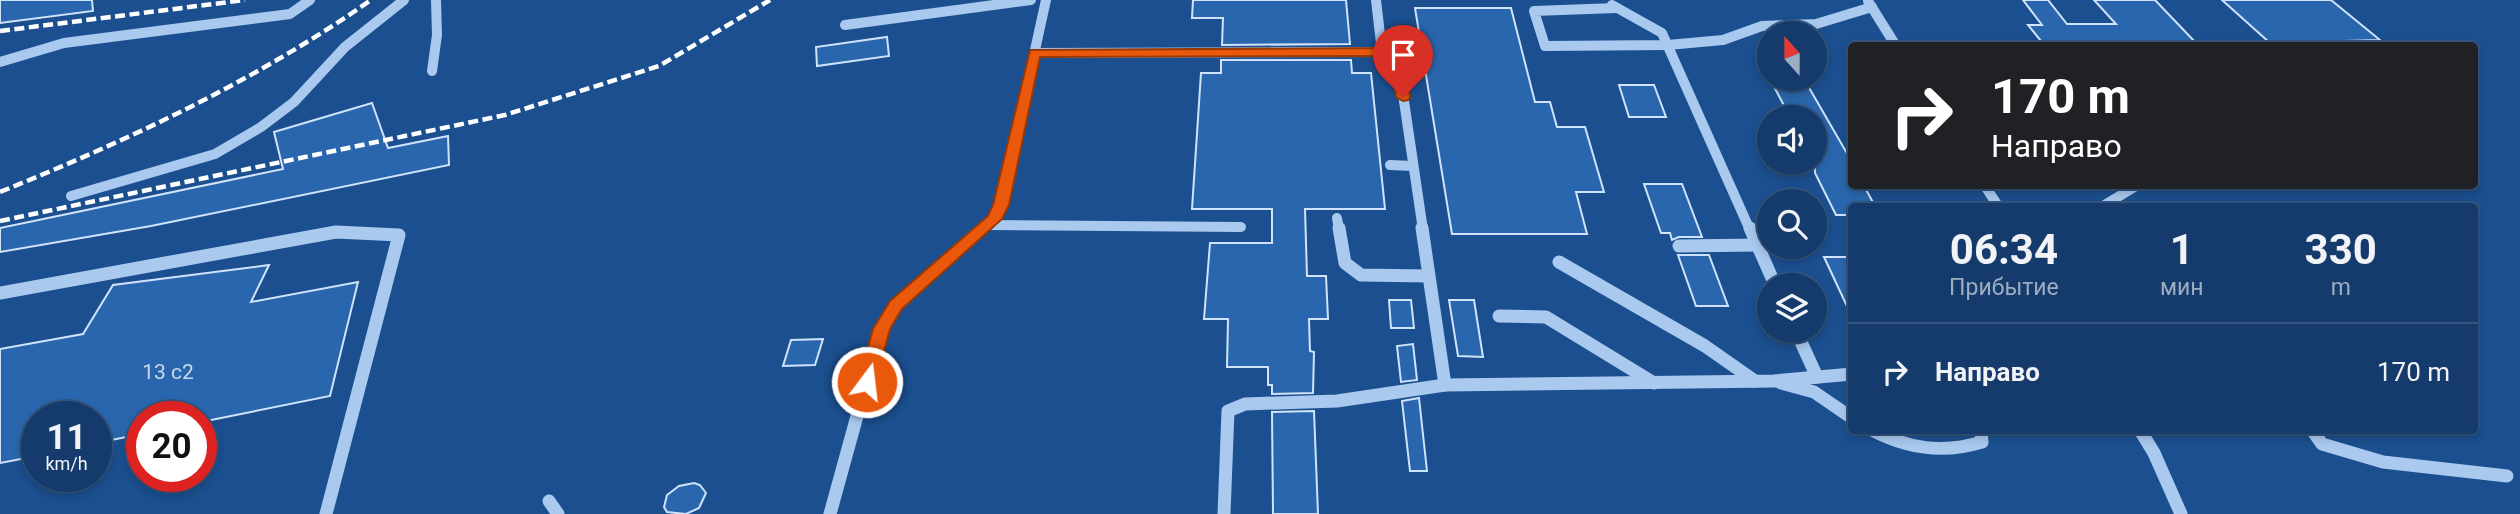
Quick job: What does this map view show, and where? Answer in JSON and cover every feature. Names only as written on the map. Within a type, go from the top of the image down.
[{"type":"street","points":[[0,62],[64,43],[290,14],[310,0]]},
{"type":"street","points":[[71,196],[215,154],[261,127],[293,102],[345,47],[404,0]]},
{"type":"street","points":[[432,71],[437,35],[436,0]]},
{"type":"street","points":[[845,25],[1031,0]]},
{"type":"street","points":[[830,514],[881,329],[896,305],[987,225],[1001,205],[1046,0]]},
{"type":"street","points":[[1376,0],[1382,52],[1400,74],[1445,385]]},
{"type":"street","points":[[1602,0],[1662,33],[1757,243]]},
{"type":"street","points":[[1617,8],[1534,11],[1545,46],[1668,46],[1723,40],[1762,26],[1816,24],[1869,3],[1893,42]]},
{"type":"street","points":[[1034,53],[1382,52]]},
{"type":"street","points":[[1390,165],[1413,166]]},
{"type":"street","points":[[2108,203],[2131,189]]},
{"type":"street","points":[[1336,218],[1345,263],[1361,275],[1429,276]]},
{"type":"street","points":[[0,293],[336,232],[399,235],[326,514]]},
{"type":"street","points":[[1679,246],[1757,245]]},
{"type":"street","points":[[1559,262],[1705,346],[1755,382]]},
{"type":"street","points":[[1499,316],[1546,317],[1654,383]]},
{"type":"street","points":[[1801,343],[1817,377]]},
{"type":"street","points":[[1224,514],[1228,411],[1245,404],[1337,401],[1445,385],[1755,382],[1848,374]]},
{"type":"street","points":[[1774,381],[1814,392],[1848,415]]},
{"type":"street","points":[[1879,434],[1919,448],[1964,449],[1982,442],[1981,434]]},
{"type":"street","points":[[2142,434],[2182,514]]},
{"type":"street","points":[[2315,434],[2322,444],[2384,462],[2507,476]]},
{"type":"lane","points":[[987,225],[1241,227]]},
{"type":"building","points":[[0,0],[92,0],[93,11],[0,23]]},
{"type":"building","points":[[1193,0],[1346,0],[1350,44],[1222,45],[1223,18],[1192,18]]},
{"type":"building","points":[[2023,0],[2048,0],[2067,24],[2116,24],[2094,0],[2155,0],[2195,42],[2042,42],[2028,25],[2042,25]]},
{"type":"building","points":[[2222,0],[2331,0],[2380,40],[2307,42],[2269,42]]},
{"type":"building","points":[[1415,8],[1511,8],[1535,102],[1550,102],[1557,127],[1585,127],[1604,192],[1576,192],[1587,234],[1452,234]]},
{"type":"building","points":[[887,37],[889,56],[817,66],[816,47]]},
{"type":"building","points":[[1221,60],[1351,60],[1352,73],[1371,73],[1385,209],[1305,209],[1307,276],[1326,276],[1328,319],[1309,319],[1310,351],[1314,352],[1313,393],[1272,394],[1272,385],[1268,385],[1268,367],[1227,367],[1228,319],[1204,319],[1210,243],[1272,243],[1272,209],[1192,209],[1201,73],[1221,73]]},
{"type":"building","points":[[1619,85],[1654,85],[1666,117],[1629,117]]},
{"type":"building","points":[[1776,91],[1811,91],[1819,105],[1784,105]]},
{"type":"building","points":[[372,103],[388,148],[448,136],[449,165],[151,226],[0,252],[0,228],[283,169],[274,132]]},
{"type":"building","points":[[1827,119],[1848,155],[1848,189],[1866,189],[1873,203],[1848,203],[1848,215],[1836,215],[1827,197],[1827,189],[1823,189],[1816,175],[1827,175]]},
{"type":"building","points":[[1644,184],[1682,184],[1702,237],[1679,237],[1672,240],[1670,233],[1661,233]]},
{"type":"building","points":[[1678,255],[1709,255],[1728,306],[1696,306]]},
{"type":"building","points":[[1848,257],[1848,308],[1825,259]]},
{"type":"building","points":[[269,265],[251,302],[358,282],[330,396],[217,419],[217,401],[126,401],[126,437],[112,440],[112,401],[21,401],[21,459],[0,463],[0,349],[83,334],[113,285]]},
{"type":"building","points":[[1389,300],[1411,300],[1414,328],[1391,328]]},
{"type":"building","points":[[1449,300],[1474,300],[1483,357],[1458,356]]},
{"type":"building","points":[[823,339],[815,365],[783,366],[791,340]]},
{"type":"building","points":[[1413,344],[1417,380],[1401,382],[1397,346]]},
{"type":"building","points":[[1419,398],[1427,471],[1410,471],[1402,401]]},
{"type":"building","points":[[1314,411],[1318,514],[1273,514],[1272,412]]},
{"type":"building","points":[[694,483],[700,485],[706,493],[699,508],[686,514],[667,512],[664,507],[667,495],[679,486]]},
{"type":"railway","points":[[0,31],[245,0]]},
{"type":"railway","points":[[0,192],[97,151],[191,106],[283,57],[371,0]]},
{"type":"railway","points":[[0,221],[505,115],[659,66],[770,0]]},
{"type":"route","points":[[867,382],[881,329],[896,305],[994,219],[1001,205],[1034,53],[1382,52],[1400,74],[1403,97]]}]
